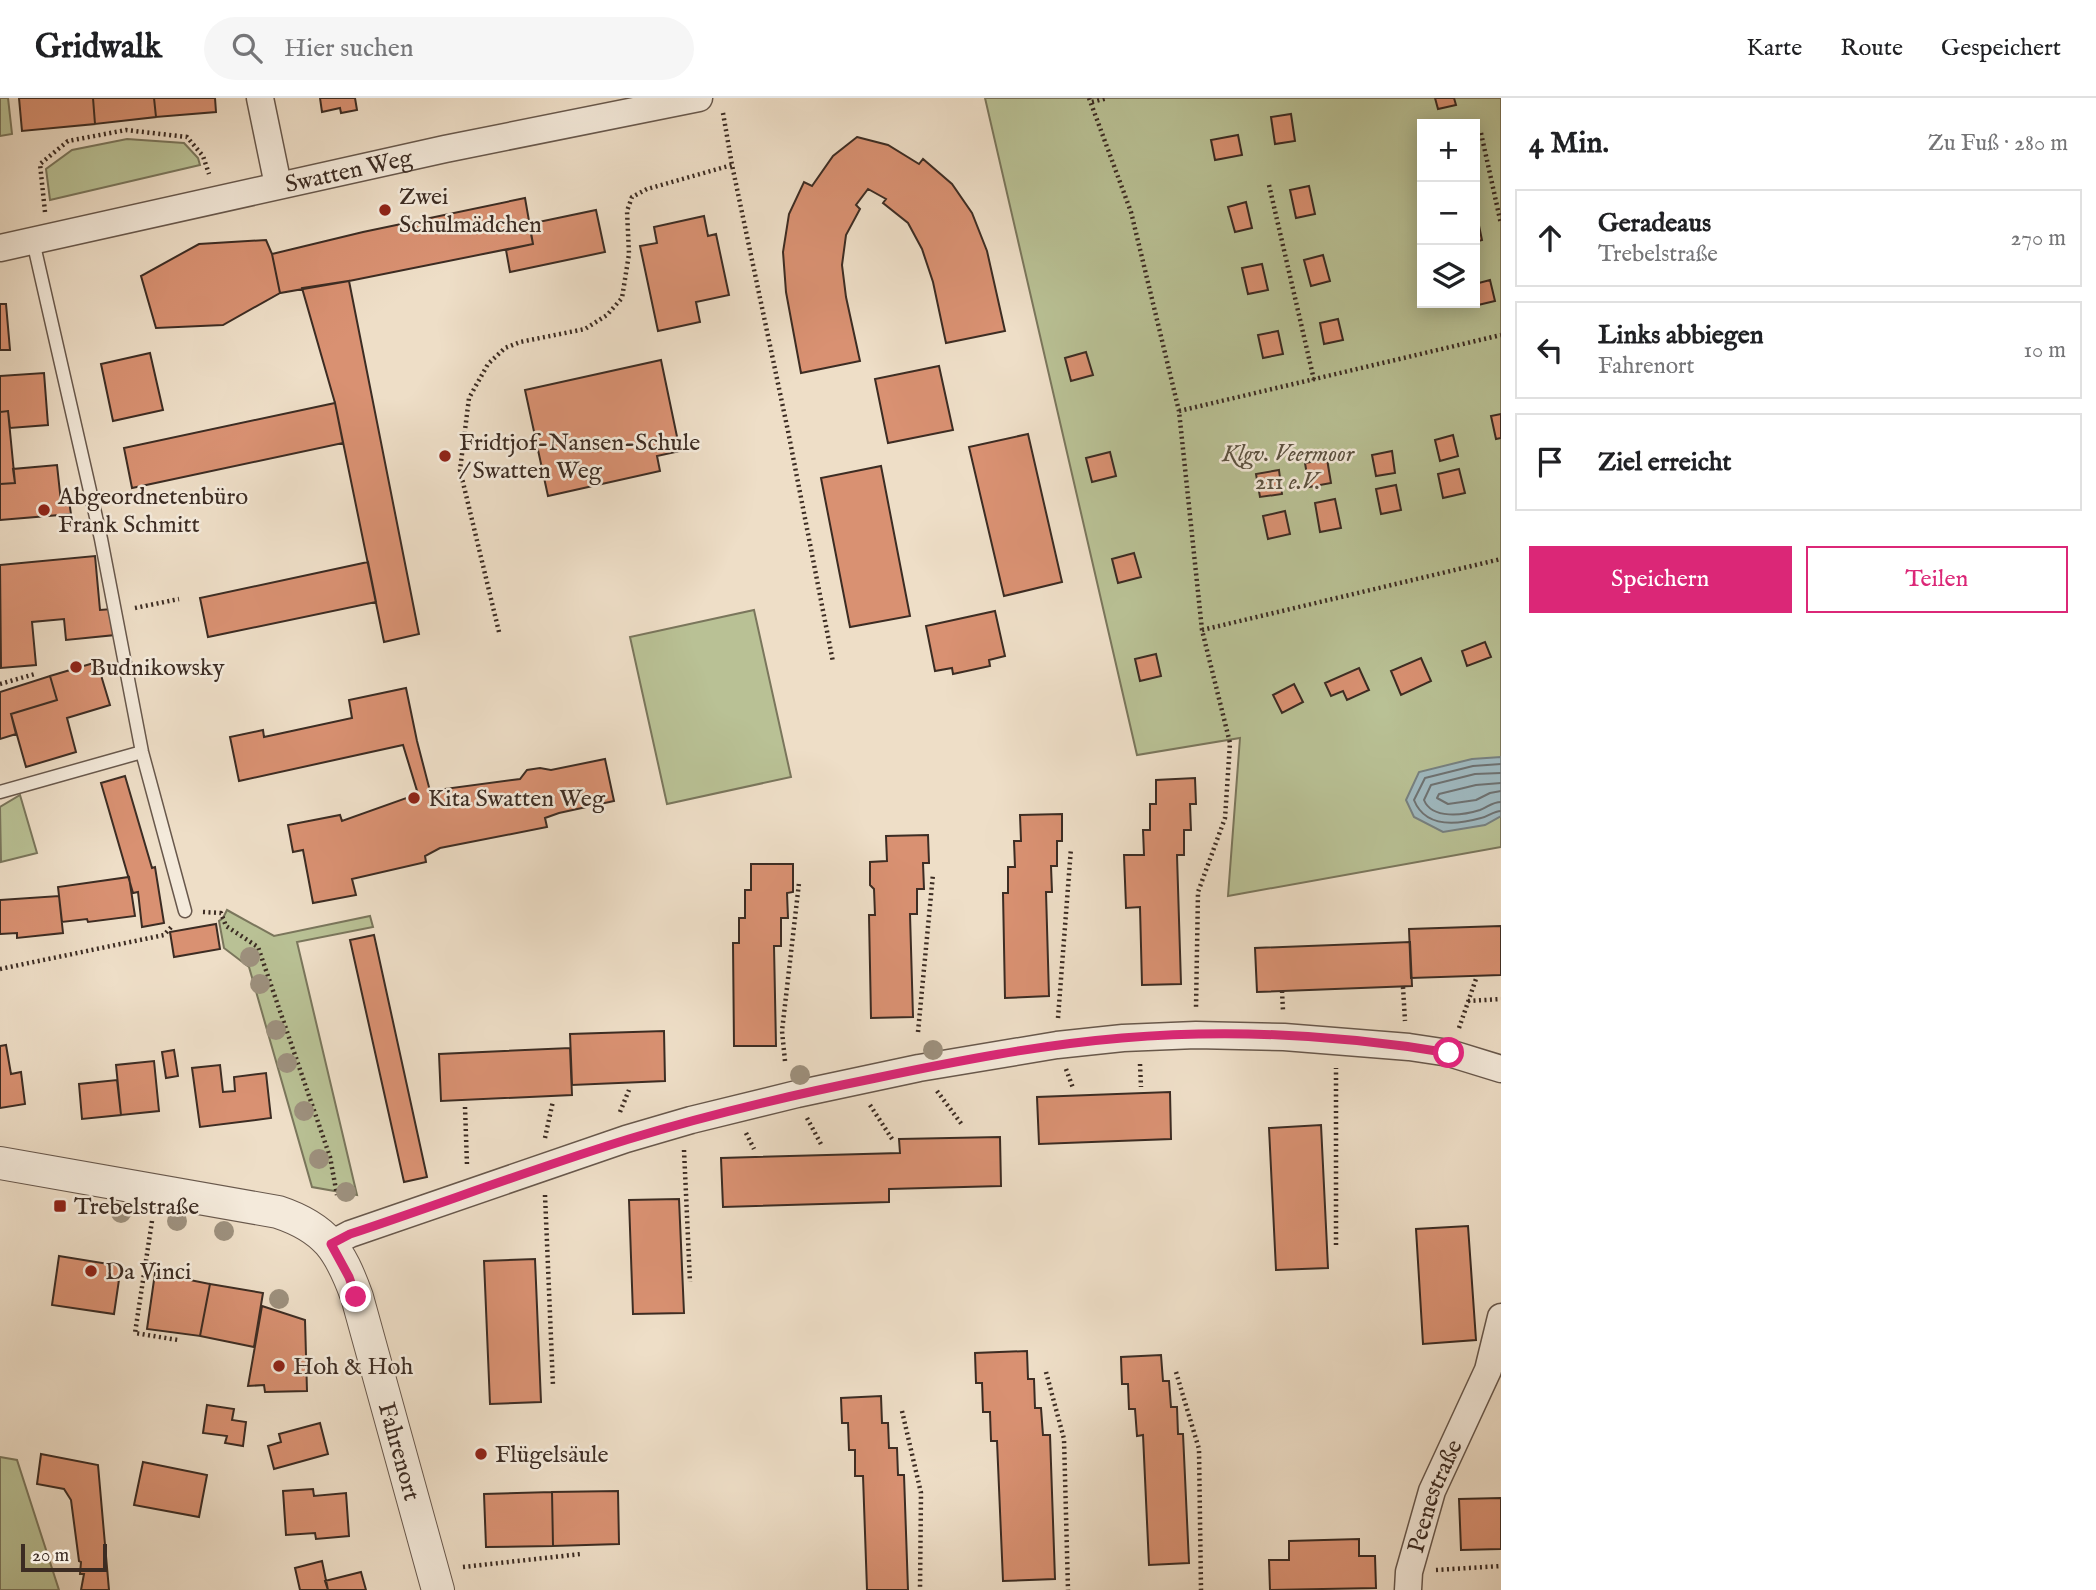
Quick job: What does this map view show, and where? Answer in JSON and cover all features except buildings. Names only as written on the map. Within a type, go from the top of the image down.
[{"type":"street","points":[[260,98],[278,186]]},
{"type":"street","name":"Swatten Weg","points":[[0,248],[458,146],[710,103]]},
{"type":"street","points":[[331,1244],[350,1234],[626,1139],[691,1120],[879,1077],[1057,1045],[1123,1038],[1196,1035],[1284,1037],[1409,1046],[1449,1053],[1501,1069]]},
{"type":"street","name":"Fahrenort","points":[[0,1163],[278,1212],[299,1219],[317,1230],[331,1244],[349,1277],[446,1579]]},
{"type":"street","name":"Peenestraße","points":[[1409,1581],[1432,1490],[1488,1370],[1501,1317]]},
{"type":"lane","points":[[33,242],[101,539],[142,752],[185,911]]},
{"type":"lane","points":[[0,792],[142,752]]},
{"type":"path","points":[[1108,98],[1091,100],[1131,212],[1179,411],[1202,630],[1230,743],[1225,818],[1198,892],[1196,1020]]},
{"type":"path","points":[[710,103],[732,165],[833,662]]},
{"type":"path","points":[[45,213],[40,164],[68,141],[126,130],[187,137],[203,156],[209,174]]},
{"type":"path","points":[[1481,133],[1501,223]]},
{"type":"path","points":[[499,632],[460,470],[469,398],[488,364],[505,348],[520,342],[585,328],[607,316],[622,298],[629,254],[627,211],[632,197],[647,189],[732,165]]},
{"type":"path","points":[[1269,186],[1314,380]]},
{"type":"path","points":[[1179,411],[1501,335]]},
{"type":"path","points":[[1202,630],[1501,559]]},
{"type":"path","points":[[134,608],[179,599]]},
{"type":"path","points":[[0,684],[35,674]]},
{"type":"path","points":[[1057,1030],[1071,848]]},
{"type":"path","points":[[918,1032],[933,874]]},
{"type":"path","points":[[785,1061],[782,1031],[799,883]]},
{"type":"path","points":[[0,969],[164,935],[185,911],[221,913],[226,926],[258,947],[330,1157],[337,1195]]},
{"type":"path","points":[[1458,1031],[1476,976]]},
{"type":"path","points":[[1403,987],[1406,1033]]},
{"type":"path","points":[[1468,1001],[1501,999]]},
{"type":"path","points":[[1139,1053],[1141,1087]]},
{"type":"path","points":[[1336,1058],[1336,1245]]},
{"type":"path","points":[[1063,1062],[1073,1088]]},
{"type":"path","points":[[932,1084],[963,1126]]},
{"type":"path","points":[[865,1098],[894,1142]]},
{"type":"path","points":[[545,1140],[553,1101]]},
{"type":"path","points":[[465,1107],[467,1166]]},
{"type":"path","points":[[803,1111],[822,1146]]},
{"type":"path","points":[[683,1143],[690,1282]]},
{"type":"path","points":[[544,1188],[553,1386]]},
{"type":"path","points":[[152,1221],[135,1333],[178,1340]]},
{"type":"path","points":[[1046,1371],[1064,1439],[1068,1590]]},
{"type":"path","points":[[1176,1372],[1199,1449],[1201,1590]]},
{"type":"path","points":[[902,1411],[921,1493],[920,1590]]},
{"type":"path","points":[[446,1579],[581,1554]]},
{"type":"path","points":[[1409,1581],[1501,1566]]},
{"type":"green space","points":[[0,98],[8,98],[12,134],[0,136]]},
{"type":"green space","name":"Klgv. Veermoor 211 e.V.","points":[[985,98],[1501,98],[1501,847],[1228,896],[1240,738],[1137,755]]},
{"type":"green space","points":[[127,139],[184,143],[198,158],[200,165],[50,200],[46,169],[72,150]]},
{"type":"green space","points":[[754,610],[791,777],[667,804],[630,637]]},
{"type":"green space","points":[[20,795],[37,853],[1,862],[0,807]]},
{"type":"green space","points":[[227,910],[274,936],[370,916],[373,927],[297,942],[357,1195],[312,1187],[249,967],[224,948],[219,921]]},
{"type":"green space","points":[[0,1457],[17,1460],[59,1590],[0,1590]]},
{"type":"water","points":[[1501,757],[1501,816],[1485,825],[1443,832],[1414,817],[1406,800],[1419,772],[1472,759]]},
{"type":"place","name":"Zwei Schulmädchen","points":[[385,210]]},
{"type":"place","name":"Fridtjof-Nansen-Schule / Swatten Weg","points":[[445,456]]},
{"type":"place","name":"Abgeordnetenbüro Frank Schmitt","points":[[44,510]]},
{"type":"place","name":"Budnikowsky","points":[[76,667]]},
{"type":"place","name":"Kita Swatten Weg","points":[[414,798]]},
{"type":"place","name":"Trebelstraße","points":[[60,1206]]},
{"type":"place","name":"Da Vinci","points":[[91,1271]]},
{"type":"place","name":"Hoh & Hoh","points":[[279,1366]]},
{"type":"place","name":"Flügelsäule","points":[[481,1454]]},
{"type":"route","points":[[356,1297],[341,1259],[331,1244],[350,1234],[626,1139],[797,1094],[1057,1045],[1123,1038],[1196,1035],[1284,1037],[1409,1046],[1449,1053]]}]
